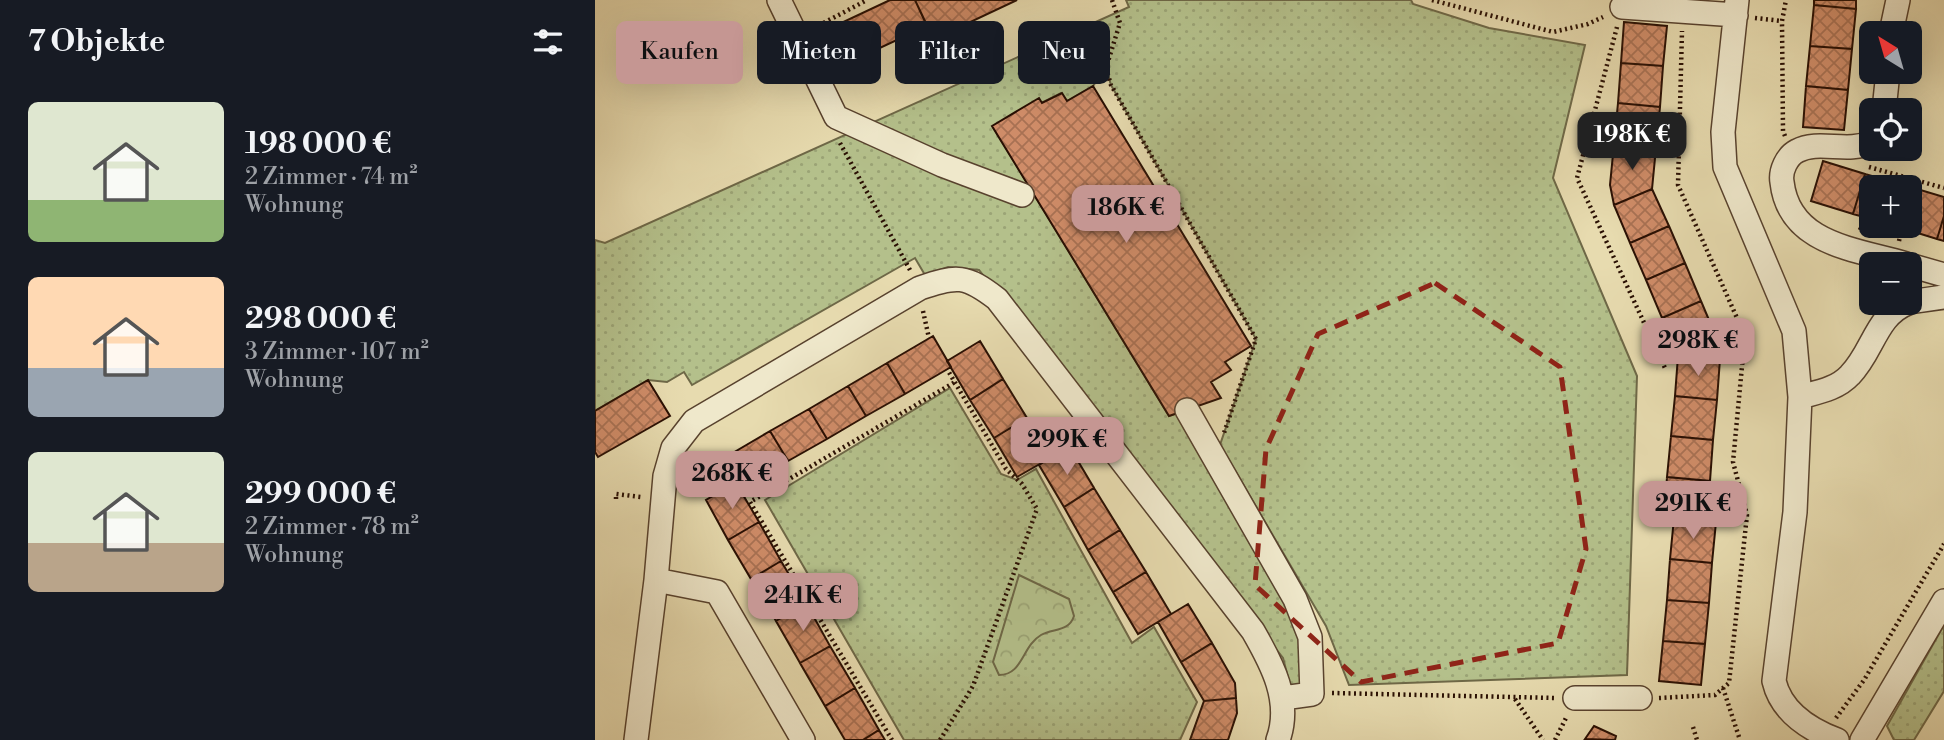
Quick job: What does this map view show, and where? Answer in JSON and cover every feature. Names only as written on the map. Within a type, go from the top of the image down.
[{"type":"street","points":[[779,0],[790,21]]},
{"type":"street","points":[[1894,21],[1898,0]]},
{"type":"street","points":[[1622,7],[1682,13],[1737,8],[1723,132],[1725,167],[1794,331],[1800,397],[1794,512],[1774,681],[1778,698],[1789,711],[1832,738]]},
{"type":"street","points":[[821,84],[837,117],[942,165],[1022,195]]},
{"type":"street","points":[[1859,147],[1805,148],[1795,152],[1786,161],[1781,178],[1791,214],[1802,227],[1817,238],[1864,252]]},
{"type":"street","points":[[1922,269],[1944,275]]},
{"type":"street","points":[[636,740],[663,499],[673,448],[694,421],[920,288],[946,278],[971,280],[997,299],[1253,631],[1272,664],[1283,698],[1278,740]]},
{"type":"street","points":[[1922,300],[1944,297]]},
{"type":"street","points":[[1800,397],[1832,388],[1850,375],[1889,315]]},
{"type":"street","points":[[1188,410],[1295,599],[1310,637],[1312,694],[1283,698]]},
{"type":"street","points":[[656,580],[717,592],[803,740]]},
{"type":"street","points":[[1862,740],[1944,601]]},
{"type":"street","points":[[1576,698],[1640,698]]},
{"type":"path","points":[[828,21],[867,0]]},
{"type":"path","points":[[1112,0],[1120,23],[1106,68],[1111,85],[1256,339],[1220,444]]},
{"type":"path","points":[[1432,0],[1553,32],[1588,24]]},
{"type":"path","points":[[1786,0],[1782,21],[1783,131],[1795,152]]},
{"type":"path","points":[[1622,7],[1577,178],[1665,368]]},
{"type":"path","points":[[1640,698],[1716,695],[1729,683],[1747,515],[1733,462],[1744,345],[1741,327],[1678,185],[1682,13]]},
{"type":"path","points":[[837,117],[840,144],[920,288]]},
{"type":"path","points":[[1846,147],[1859,164],[1944,188]]},
{"type":"path","points":[[925,322],[929,338]]},
{"type":"path","points":[[940,740],[973,686],[1037,509],[1022,484],[1006,469],[947,369]]},
{"type":"path","points":[[892,740],[750,502],[955,382]]},
{"type":"path","points":[[616,499],[616,494],[663,499]]},
{"type":"path","points":[[1832,738],[1837,715],[1864,680],[1944,544]]},
{"type":"path","points":[[1723,688],[1740,740]]},
{"type":"path","points":[[1322,692],[1515,699],[1576,698]]},
{"type":"path","points":[[1515,699],[1543,740]]},
{"type":"path","points":[[1693,727],[1697,740]]},
{"type":"highlighted area","points":[[1435,283],[1560,367],[1586,549],[1558,643],[1361,682],[1255,585],[1266,449],[1318,334]]},
{"type":"green space","points":[[1126,0],[1411,0],[1413,4],[1489,28],[1585,45],[1553,178],[1637,376],[1627,675],[1349,685],[1326,626],[1220,445],[1256,339],[1111,85],[1110,21],[1098,21],[1129,7]]},
{"type":"green space","points":[[1018,57],[1018,84],[1094,84],[1067,101],[1061,93],[993,127],[1169,416],[1187,410],[1304,639],[1307,687],[1291,689],[1283,658],[979,270],[948,267],[925,275],[915,258],[692,385],[684,372],[667,382],[648,380],[595,411],[595,240],[605,243],[958,84],[1004,84],[1004,63]]},
{"type":"green space","points":[[950,388],[1001,474],[1017,480],[1036,469],[1132,643],[1154,627],[1197,702],[1180,740],[904,740],[765,500]]},
{"type":"green space","points":[[1019,575],[1069,599],[1074,616],[1065,627],[1041,635],[1013,670],[999,675],[993,662]]},
{"type":"green space","points":[[1944,625],[1944,691],[1914,740],[1894,740],[1887,726]]},
{"type":"building","points":[[890,0],[915,0],[925,21],[895,21],[895,41],[881,47],[881,21],[845,21]]},
{"type":"building","points":[[915,0],[1017,0],[973,21],[925,21]]},
{"type":"building","points":[[1814,0],[1856,0],[1856,9],[1814,5]]},
{"type":"building","points":[[1814,5],[1856,9],[1852,49],[1810,46]]},
{"type":"building","points":[[1624,22],[1667,26],[1663,66],[1621,63]]},
{"type":"building","points":[[1810,46],[1852,49],[1848,90],[1806,86]]},
{"type":"building","points":[[1621,63],[1663,66],[1660,107],[1618,103]]},
{"type":"building","points":[[1093,86],[1251,346],[1225,362],[1231,370],[1211,382],[1221,398],[1169,416],[992,126],[1039,98],[1042,103],[1062,93],[1067,101]]},
{"type":"building","points":[[1806,86],[1848,90],[1844,130],[1803,127]]},
{"type":"building","points":[[1618,103],[1660,107],[1656,148],[1614,144]]},
{"type":"building","points":[[1614,144],[1656,148],[1652,189],[1614,205],[1610,185]]},
{"type":"building","points":[[1823,161],[1865,174],[1859,175],[1859,194],[1853,214],[1811,201]]},
{"type":"building","points":[[1652,189],[1669,226],[1630,243],[1614,205]]},
{"type":"building","points":[[1922,190],[1944,197],[1944,216],[1937,239],[1922,234]]},
{"type":"building","points":[[1859,194],[1859,216],[1853,214]]},
{"type":"building","points":[[1944,216],[1944,241],[1937,239]]},
{"type":"building","points":[[1669,226],[1685,263],[1646,280],[1630,243]]},
{"type":"building","points":[[1685,263],[1701,301],[1662,318],[1646,280]]},
{"type":"building","points":[[1701,301],[1717,339],[1720,359],[1678,356],[1662,318]]},
{"type":"building","points":[[933,336],[951,367],[905,394],[887,363]]},
{"type":"building","points":[[980,341],[1003,379],[970,400],[947,361]]},
{"type":"building","points":[[1678,356],[1720,359],[1717,400],[1675,396]]},
{"type":"building","points":[[887,363],[905,394],[866,416],[848,386]]},
{"type":"building","points":[[1003,379],[1027,418],[994,438],[970,400]]},
{"type":"building","points":[[648,380],[670,416],[598,457],[595,452],[595,411]]},
{"type":"building","points":[[848,386],[866,416],[827,439],[809,409]]},
{"type":"building","points":[[1675,396],[1717,400],[1713,440],[1671,436]]},
{"type":"building","points":[[809,409],[827,439],[788,461],[770,431]]},
{"type":"building","points":[[1027,418],[1052,457],[1017,477],[994,438]]},
{"type":"building","points":[[770,431],[788,461],[749,484],[731,454]]},
{"type":"building","points":[[1671,436],[1713,440],[1710,481],[1667,477]]},
{"type":"building","points":[[1069,446],[1094,488],[1064,507],[1039,465]]},
{"type":"building","points":[[1667,477],[1710,481],[1706,521],[1664,518]]},
{"type":"building","points":[[736,483],[759,522],[728,540],[706,500]]},
{"type":"building","points":[[1094,488],[1120,530],[1088,550],[1064,507]]},
{"type":"building","points":[[1674,518],[1716,522],[1712,563],[1670,559]]},
{"type":"building","points":[[759,522],[781,561],[751,579],[728,540]]},
{"type":"building","points":[[1120,530],[1146,572],[1113,592],[1088,550]]},
{"type":"building","points":[[1670,559],[1712,563],[1709,603],[1667,600]]},
{"type":"building","points":[[781,561],[806,603],[776,621],[751,579]]},
{"type":"building","points":[[1146,572],[1171,614],[1138,634],[1113,592]]},
{"type":"building","points":[[1667,600],[1709,603],[1705,644],[1663,641]]},
{"type":"building","points":[[806,603],[830,646],[800,663],[776,621]]},
{"type":"building","points":[[1188,604],[1212,643],[1181,662],[1158,622]]},
{"type":"building","points":[[1663,641],[1705,644],[1701,685],[1659,681]]},
{"type":"building","points":[[1212,643],[1235,683],[1236,698],[1204,701],[1181,662]]},
{"type":"building","points":[[830,646],[855,688],[825,706],[800,663]]},
{"type":"building","points":[[855,688],[879,730],[863,740],[845,740],[825,706]]},
{"type":"building","points":[[1236,698],[1237,713],[1228,740],[1190,740],[1204,701]]},
{"type":"building","points":[[1594,726],[1616,736],[1615,740],[1585,739]]},
{"type":"building","points":[[879,730],[885,740],[863,740]]}]
